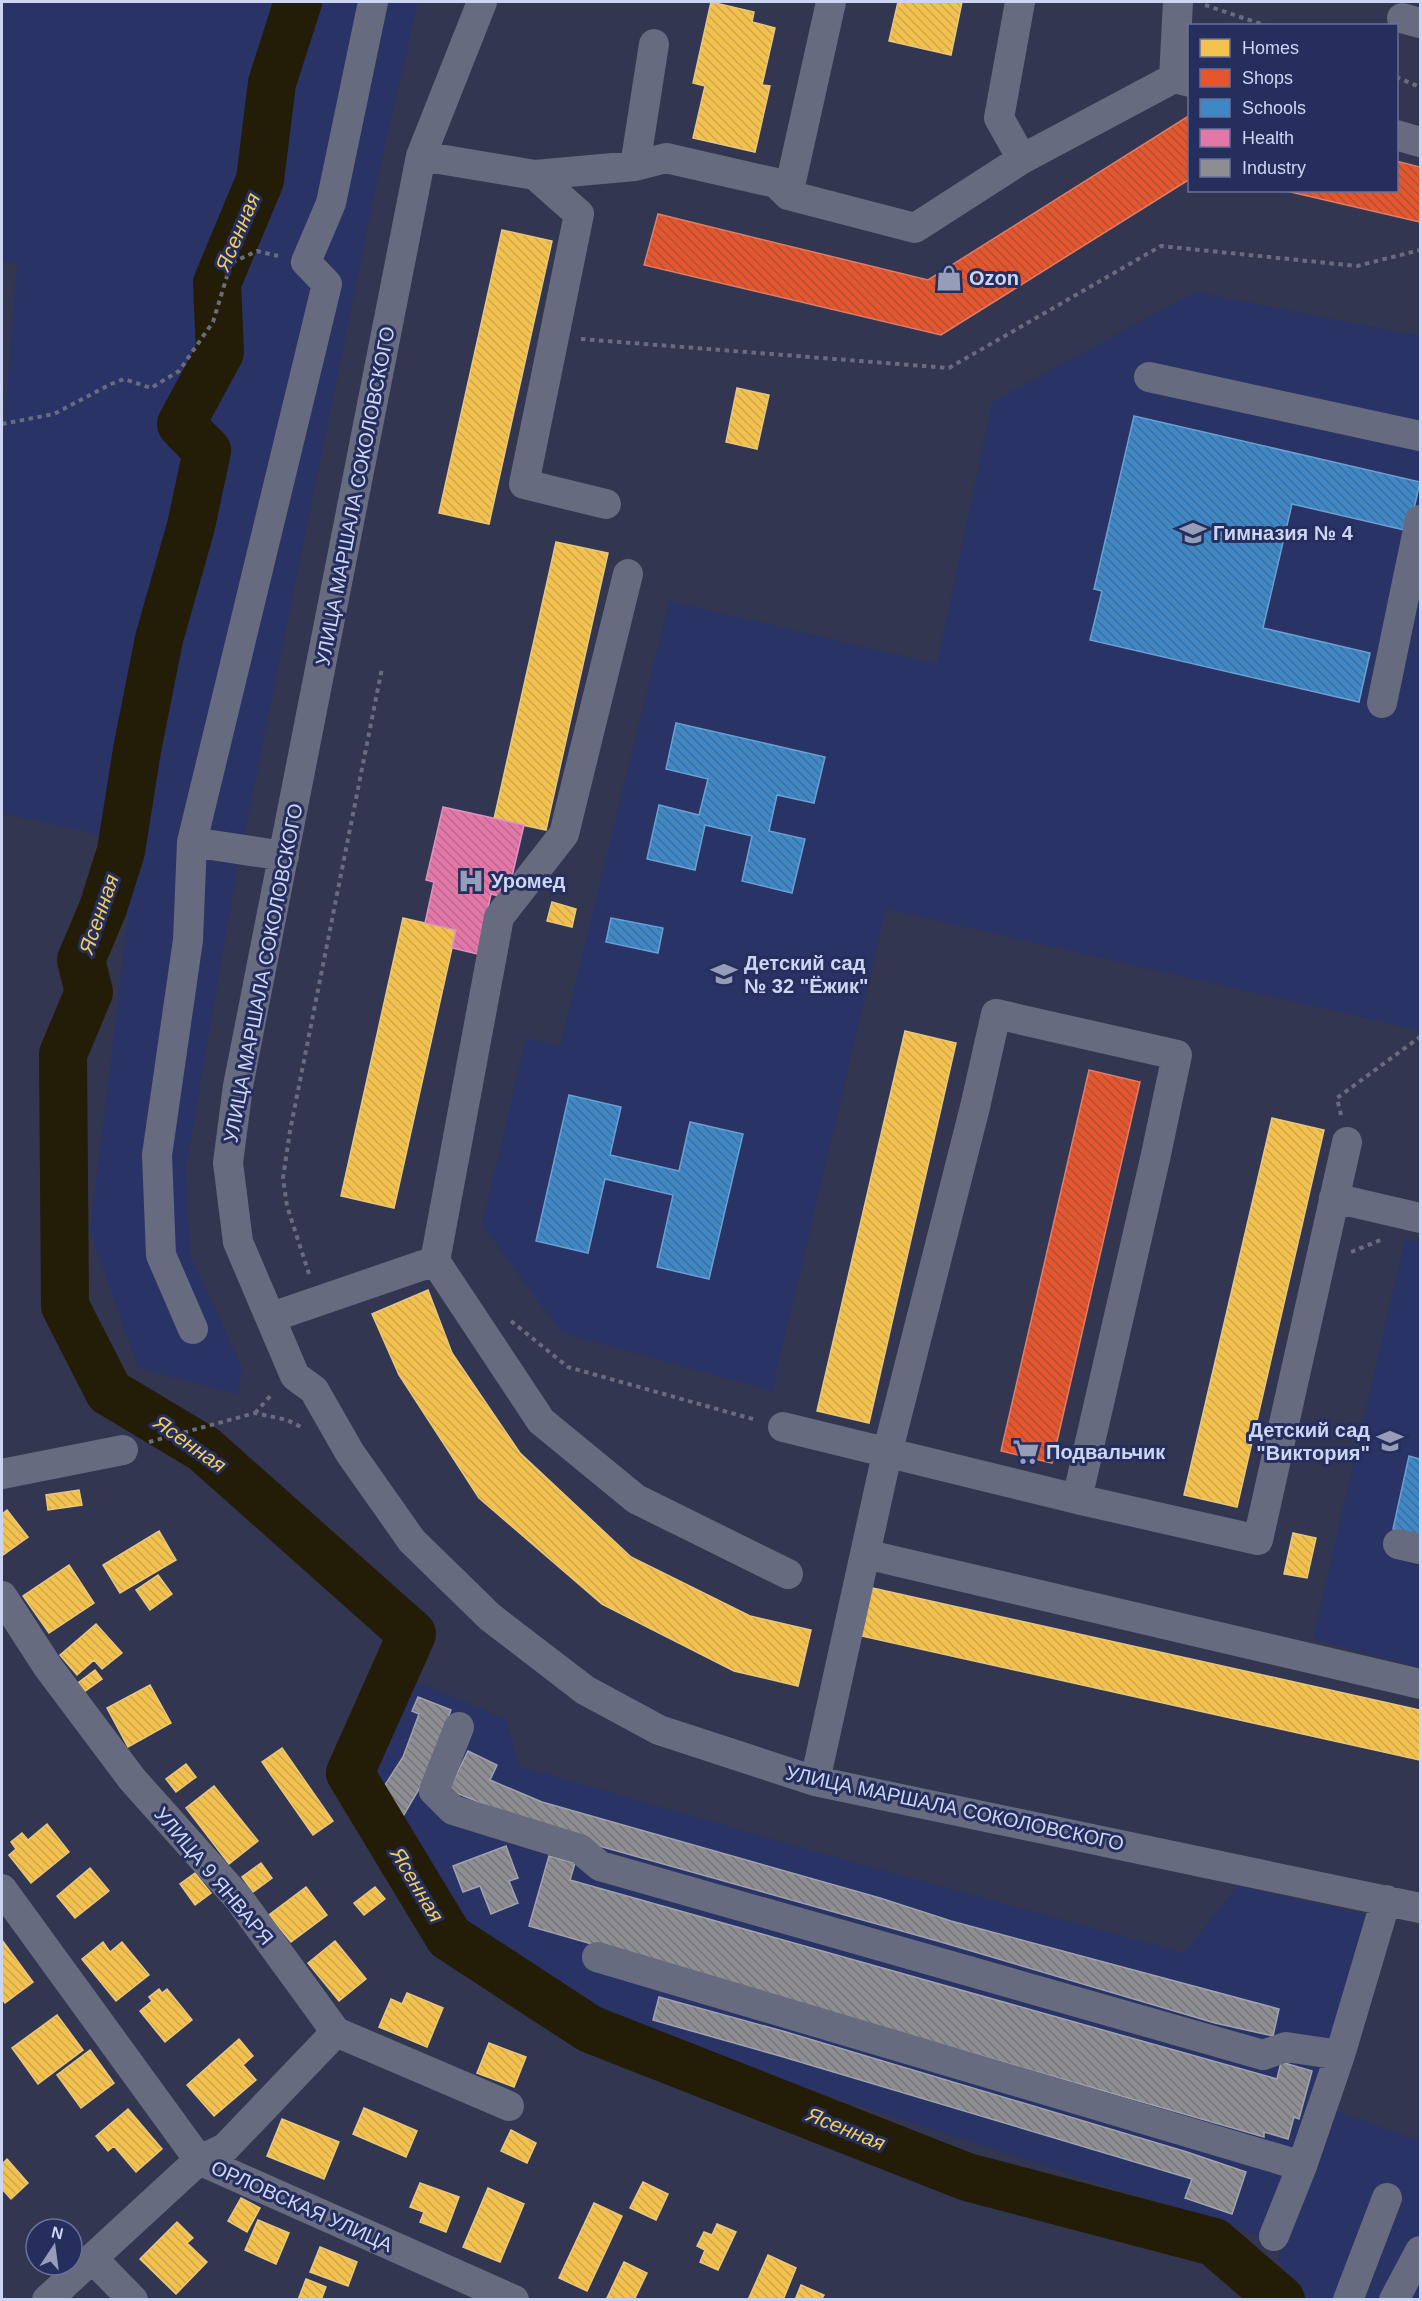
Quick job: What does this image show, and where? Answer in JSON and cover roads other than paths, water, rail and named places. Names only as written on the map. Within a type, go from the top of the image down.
[{"type":"street","points":[[193,1329],[161,1255],[157,1155],[188,940],[192,842],[327,284],[306,262],[331,204],[374,2]]},
{"type":"street","name":"УЛИЦА МАРШАЛА СОКОЛОВСКОГО","points":[[482,2],[422,156],[238,1086],[228,1163],[238,1242],[272,1317],[295,1376],[314,1390],[350,1453],[412,1541],[490,1617],[585,1690],[659,1730],[815,1781],[1386,1900],[1419,1902]]},
{"type":"street","points":[[788,195],[831,2]]},
{"type":"street","points":[[1020,2],[999,118],[1022,159]]},
{"type":"street","points":[[422,156],[535,175],[635,166],[666,158],[776,183],[788,195],[915,228],[1022,159],[1182,80],[1190,3]]},
{"type":"street","points":[[635,166],[654,44]]},
{"type":"street","points":[[1398,136],[1420,142]]},
{"type":"street","points":[[535,175],[579,214],[524,484],[606,504]]},
{"type":"street","points":[[1149,377],[1420,436]]},
{"type":"street","points":[[1382,703],[1420,520]]},
{"type":"street","points":[[628,574],[564,834],[499,917],[435,1261],[541,1421],[636,1499],[788,1574]]},
{"type":"street","points":[[192,842],[284,856]]},
{"type":"street","points":[[815,1781],[887,1454],[975,1107],[996,1014],[1176,1056],[1153,1171],[1077,1498]]},
{"type":"street","points":[[783,1427],[887,1454],[1258,1540],[1347,1142]]},
{"type":"street","points":[[1334,1198],[1420,1218]]},
{"type":"street","points":[[272,1317],[435,1261]]},
{"type":"street","points":[[2,1474],[134,1447]]},
{"type":"street","points":[[865,1554],[1420,1684]]},
{"type":"street","name":"УЛИЦА 9 ЯНВАРЯ","points":[[2,1596],[48,1667],[132,1779],[239,1899],[336,2032]]},
{"type":"street","points":[[459,1727],[434,1791],[453,1810],[580,1849],[600,1866],[1263,2055],[1286,2048],[1340,2055]]},
{"type":"street","name":"ОРЛОВСКАЯ УЛИЦА","points":[[2,1889],[199,2160],[514,2300]]},
{"type":"street","points":[[1274,2236],[1302,2166],[1340,2055],[1386,1900]]},
{"type":"street","points":[[597,1957],[1302,2166]]},
{"type":"street","points":[[46,2300],[199,2160],[225,2148],[336,2032],[510,2106]]},
{"type":"street","points":[[1348,2300],[1388,2198]]},
{"type":"street","points":[[1394,2300],[1420,2252]]},
{"type":"street","points":[[92,2258],[133,2300]]},
{"type":"waterway","name":"Ясенная","points":[[298,2],[272,83],[260,180],[217,283],[220,352],[181,424],[207,451],[191,526],[159,639],[137,750],[121,851],[103,908],[81,960],[89,992],[63,1054],[65,1306],[109,1392],[204,1449],[412,1634],[350,1773],[449,1937],[590,2029],[967,2177],[1214,2242],[1281,2300]]},
{"type":"place","name":"Ozon","points":[[949,278]]},
{"type":"place","name":"Гимназия № 4","points":[[1193,533]]},
{"type":"place","name":"Уромед","points":[[471,881]]},
{"type":"place","name":"Детский сад № 32 \"Ёжик\"","points":[[724,974]]},
{"type":"place","name":"Детский сад \"Виктория\"","points":[[1390,1441]]},
{"type":"place","name":"Подвальчик","points":[[1026,1452]]}]
